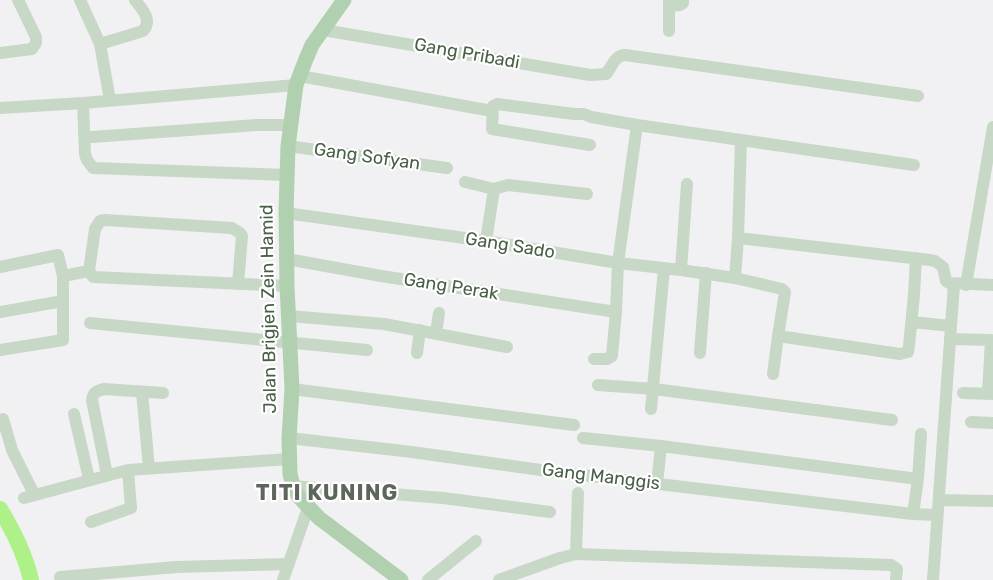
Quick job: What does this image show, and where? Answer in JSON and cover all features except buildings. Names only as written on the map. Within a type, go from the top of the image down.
[{"type":"main road","name":"Jalan Brigjen Zein Hamid","points":[[344,0],[312,45],[298,80],[288,146],[286,213],[287,286],[292,389],[289,438],[290,474],[293,486],[308,508],[401,580]]},
{"type":"street","points":[[0,53],[32,49],[36,43],[36,37],[18,0]]},
{"type":"street","points":[[80,0],[100,44],[110,100]]},
{"type":"street","points":[[100,44],[143,31],[147,26],[148,20],[145,12],[135,0]]},
{"type":"street","points":[[669,31],[669,3],[680,5],[683,3],[683,0]]},
{"type":"street","name":"Gang Pribadi","points":[[323,30],[590,75],[606,74],[617,58],[620,55],[625,55],[918,96]]},
{"type":"street","points":[[0,108],[83,103],[298,80],[492,110]]},
{"type":"street","points":[[83,103],[85,154],[93,168],[287,175]]},
{"type":"street","points":[[590,145],[496,130],[492,128],[493,106],[497,104],[584,114],[591,117],[637,125],[914,165]]},
{"type":"street","points":[[92,137],[257,125],[291,125]]},
{"type":"street","points":[[594,358],[607,359],[612,356],[618,263],[637,125]]},
{"type":"street","points":[[933,580],[950,333],[993,127]]},
{"type":"street","points":[[734,278],[738,238],[741,140]]},
{"type":"street","name":"Gang Sofyan","points":[[288,146],[446,168]]},
{"type":"street","points":[[465,182],[494,189],[508,185],[587,194]]},
{"type":"street","points":[[681,270],[687,184]]},
{"type":"street","points":[[486,241],[494,189]]},
{"type":"street","name":"Gang Sado","points":[[286,213],[486,241],[618,263],[706,273],[782,289],[785,292],[778,336]]},
{"type":"street","points":[[238,284],[242,236],[237,230],[232,228],[105,220],[100,221],[95,229],[89,271],[93,277],[98,278],[238,284],[287,286]]},
{"type":"street","points":[[738,238],[935,261],[943,267],[946,280],[960,285],[993,286]]},
{"type":"street","points":[[0,267],[58,255],[63,276],[63,340],[0,350]]},
{"type":"street","points":[[773,374],[778,336],[904,354],[908,352],[916,258]]},
{"type":"street","name":"Gang Perak","points":[[287,259],[381,276],[616,312]]},
{"type":"street","points":[[651,409],[664,269]]},
{"type":"street","points":[[63,276],[89,271]]},
{"type":"street","points":[[700,353],[706,273]]},
{"type":"street","points":[[0,312],[63,301]]},
{"type":"street","points":[[436,333],[439,313]]},
{"type":"street","points":[[289,316],[384,324],[507,346]]},
{"type":"street","points":[[912,322],[950,333],[991,340],[991,393],[963,393]]},
{"type":"street","points":[[90,323],[366,350]]},
{"type":"street","points":[[417,353],[420,330]]},
{"type":"street","points":[[598,385],[654,389],[892,420]]},
{"type":"street","points":[[107,475],[92,400],[93,394],[104,389],[163,393]]},
{"type":"street","points":[[292,389],[574,425]]},
{"type":"street","points":[[142,392],[149,468]]},
{"type":"street","points":[[74,414],[89,479]]},
{"type":"street","points":[[3,419],[29,496],[128,470],[289,459]]},
{"type":"street","points":[[971,422],[993,422]]},
{"type":"street","points":[[913,514],[921,434]]},
{"type":"street","name":"Gang Manggis","points":[[289,438],[657,484],[913,514],[937,515]]},
{"type":"street","points":[[583,438],[661,446],[918,479]]},
{"type":"street","points":[[657,484],[661,446]]},
{"type":"street","points":[[91,522],[131,508],[128,470]]},
{"type":"street","points":[[293,486],[443,498],[550,512]]},
{"type":"street","points":[[576,554],[578,493]]},
{"type":"street","points":[[939,500],[993,501]]},
{"type":"street","points":[[283,580],[308,508]]},
{"type":"street","points":[[428,580],[476,541]]},
{"type":"street","points":[[499,580],[544,563],[576,554],[891,565],[896,569],[896,580]]},
{"type":"street","points":[[60,577],[177,567],[289,564]]},
{"type":"waterway","points":[[0,509],[26,561],[31,580]]},
{"type":"district","name":"TITI KUNING","points":[[327,494]]}]
